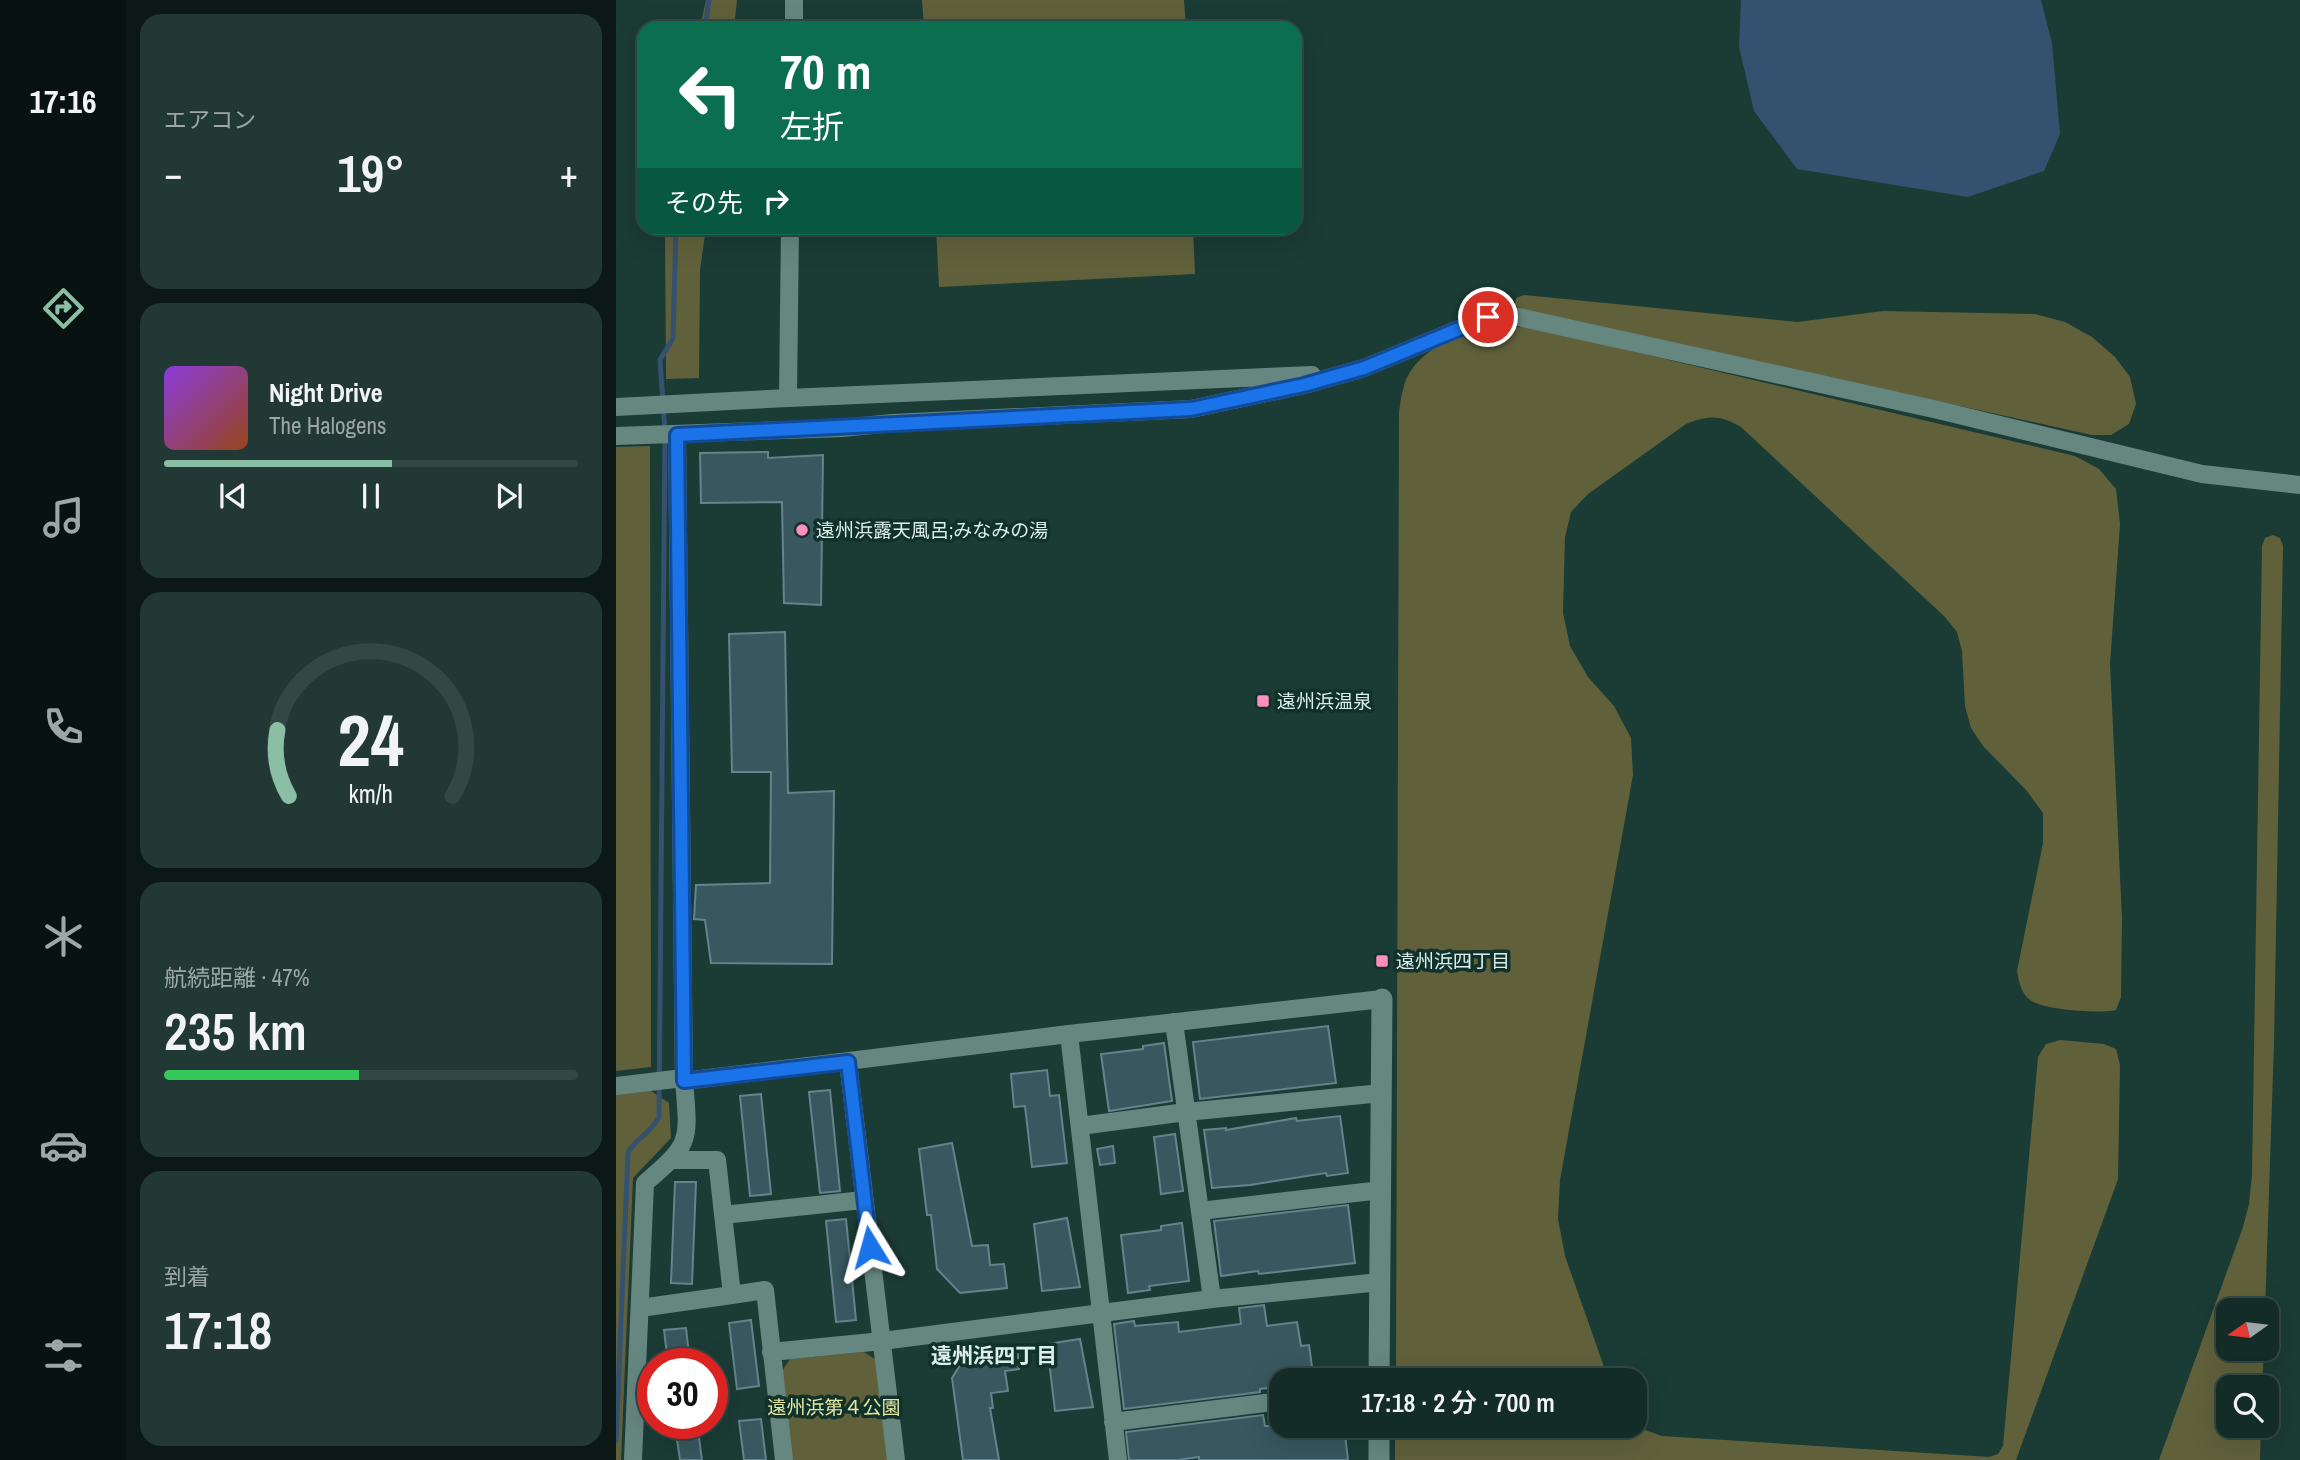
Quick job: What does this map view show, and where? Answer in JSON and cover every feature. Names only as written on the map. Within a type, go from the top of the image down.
[{"type":"street","points":[[794,0],[794,21]]},
{"type":"street","points":[[788,398],[790,235]]},
{"type":"street","points":[[616,436],[1191,409],[1304,385],[1364,368],[1488,317],[1509,315],[1938,410],[2202,474],[2300,485]]},
{"type":"street","points":[[616,407],[1343,373]]},
{"type":"street","points":[[633,1460],[645,1183],[672,1160],[685,1142],[687,1123],[684,1081],[677,435]]},
{"type":"street","points":[[616,1086],[675,1079],[684,1081],[1382,999],[1379,1368]]},
{"type":"street","points":[[1174,1022],[1212,1299]]},
{"type":"street","points":[[1069,1034],[1118,1460]]},
{"type":"street","points":[[848,1062],[896,1460]]},
{"type":"street","points":[[1080,1126],[1186,1112],[1382,1093]]},
{"type":"street","points":[[672,1160],[717,1160],[732,1295]]},
{"type":"street","points":[[1200,1211],[1381,1189]]},
{"type":"street","points":[[723,1215],[863,1200]]},
{"type":"street","points":[[771,1352],[882,1341],[1212,1299],[1380,1282]]},
{"type":"street","points":[[640,1308],[765,1290],[784,1460]]},
{"type":"street","points":[[1113,1422],[1269,1402]]},
{"type":"street","points":[[1378,1460],[1379,1438]]},
{"type":"green space","points":[[706,0],[737,0],[735,21],[702,21]]},
{"type":"green space","points":[[922,0],[1184,0],[1186,21],[924,21]]},
{"type":"green space","points":[[665,235],[705,235],[700,270],[699,378],[666,379]]},
{"type":"green space","points":[[936,235],[1193,235],[1195,274],[939,287]]},
{"type":"green space","points":[[1524,295],[1797,322],[1883,311],[2035,314],[2065,322],[2092,337],[2115,357],[2130,377],[2136,404],[2129,424],[2111,435],[2092,435],[1521,310],[1515,305],[1516,298]]},
{"type":"green space","points":[[1508,326],[1534,328],[2075,456],[2099,469],[2116,489],[2120,524],[2110,664],[2122,918],[2121,997],[2116,1010],[2108,1011],[2059,1009],[2030,1000],[2022,991],[2017,971],[2043,843],[2043,813],[2027,791],[1983,746],[1971,728],[1965,706],[1962,651],[1957,632],[1945,617],[1741,427],[1727,420],[1714,418],[1686,424],[1588,494],[1571,512],[1565,537],[1563,613],[1570,646],[1588,677],[1614,706],[1631,738],[1633,775],[1560,1180],[1558,1219],[1565,1256],[1604,1368],[1396,1368],[1399,413],[1403,389],[1410,372],[1420,360],[1446,342],[1477,331]]},
{"type":"green space","points":[[650,446],[651,1067],[616,1071],[616,447]]},
{"type":"green space","points":[[2273,535],[2280,538],[2283,546],[2274,1043],[2265,1298],[2217,1298],[2243,1227],[2252,1175],[2262,546],[2265,538]]},
{"type":"green space","points":[[2060,1040],[2104,1044],[2116,1049],[2120,1065],[2118,1179],[2016,1460],[1395,1460],[1395,1438],[1647,1438],[1647,1431],[1662,1436],[1989,1457],[1998,1454],[2003,1446],[2038,1057],[2046,1044]]},
{"type":"green space","points":[[648,1089],[669,1103],[671,1138],[633,1178],[621,1460],[616,1460],[616,1094]]},
{"type":"green space","points":[[2216,1302],[2216,1362],[2263,1362],[2263,1375],[2216,1375],[2216,1438],[2261,1438],[2260,1460],[2159,1460]]},
{"type":"green space","name":"遠州浜第４公園","points":[[864,1352],[878,1361],[888,1460],[792,1460],[782,1371],[790,1359]]},
{"type":"water","points":[[1741,0],[2041,0],[2052,43],[2060,134],[2044,171],[1968,197],[1797,169],[1754,111],[1739,47]]},
{"type":"building","points":[[768,452],[768,458],[823,455],[821,605],[784,603],[782,502],[701,503],[700,453]]},
{"type":"building","points":[[785,632],[788,793],[834,791],[832,964],[711,963],[705,920],[694,919],[696,885],[770,883],[771,772],[732,772],[729,634]]},
{"type":"building","points":[[1328,1026],[1336,1083],[1200,1099],[1193,1042]]},
{"type":"building","points":[[1164,1043],[1172,1101],[1109,1111],[1101,1054],[1143,1049],[1143,1046]]},
{"type":"building","points":[[1047,1070],[1050,1096],[1059,1095],[1067,1163],[1032,1167],[1025,1106],[1014,1107],[1011,1074]]},
{"type":"building","points":[[830,1090],[840,1191],[820,1193],[809,1092]]},
{"type":"building","points":[[761,1094],[771,1194],[750,1196],[740,1096]]},
{"type":"building","points":[[1340,1116],[1348,1173],[1327,1176],[1326,1173],[1212,1188],[1204,1130],[1226,1130],[1296,1118],[1297,1121]]},
{"type":"building","points":[[1175,1134],[1183,1191],[1161,1194],[1154,1137]]},
{"type":"building","points":[[952,1143],[972,1246],[988,1245],[990,1265],[1004,1264],[1007,1288],[960,1293],[937,1269],[919,1149]]},
{"type":"building","points":[[1113,1146],[1115,1163],[1100,1165],[1097,1149]]},
{"type":"building","points":[[675,1182],[696,1182],[692,1284],[671,1283]]},
{"type":"building","points":[[1348,1205],[1355,1263],[1221,1276],[1214,1221]]},
{"type":"building","points":[[1067,1218],[1080,1287],[1042,1291],[1034,1224]]},
{"type":"building","points":[[846,1219],[856,1320],[836,1322],[826,1221]]},
{"type":"building","points":[[1182,1223],[1189,1281],[1149,1286],[1150,1290],[1128,1293],[1121,1235],[1161,1230],[1161,1226]]},
{"type":"building","points":[[1264,1305],[1267,1326],[1297,1322],[1301,1346],[1309,1345],[1312,1368],[1269,1368],[1269,1388],[1260,1389],[1260,1392],[1124,1409],[1114,1324],[1134,1321],[1135,1326],[1178,1322],[1179,1332],[1241,1324],[1239,1308]]},
{"type":"building","points":[[751,1320],[759,1386],[737,1389],[729,1323]]},
{"type":"building","points":[[686,1328],[688,1348],[666,1348],[664,1330]]},
{"type":"building","points":[[1080,1339],[1093,1407],[1055,1411],[1047,1344]]},
{"type":"building","points":[[1017,1345],[1019,1369],[1005,1371],[1008,1391],[991,1393],[993,1408],[990,1408],[999,1460],[963,1460],[952,1378],[970,1349]]},
{"type":"building","points":[[1263,1415],[1265,1426],[1269,1426],[1269,1438],[1345,1438],[1348,1460],[1199,1460],[1199,1457],[1129,1460],[1126,1432]]},
{"type":"building","points":[[761,1419],[766,1460],[744,1460],[739,1421]]},
{"type":"building","points":[[677,1439],[699,1439],[702,1460],[680,1460]]},
{"type":"waterway","points":[[706,21],[709,0]]},
{"type":"waterway","points":[[616,1441],[628,1152],[659,1117],[665,431],[660,360],[673,338],[676,235]]},
{"type":"place","name":"遠州浜露天風呂;みなみの湯","points":[[802,530]]},
{"type":"place","name":"遠州浜温泉","points":[[1263,701]]},
{"type":"place","name":"遠州浜四丁目","points":[[1382,961]]},
{"type":"district","name":"遠州浜四丁目","points":[[994,1355]]},
{"type":"route","points":[[870,1247],[848,1062],[684,1081],[677,435],[1191,409],[1304,385],[1364,368],[1488,317]]}]
